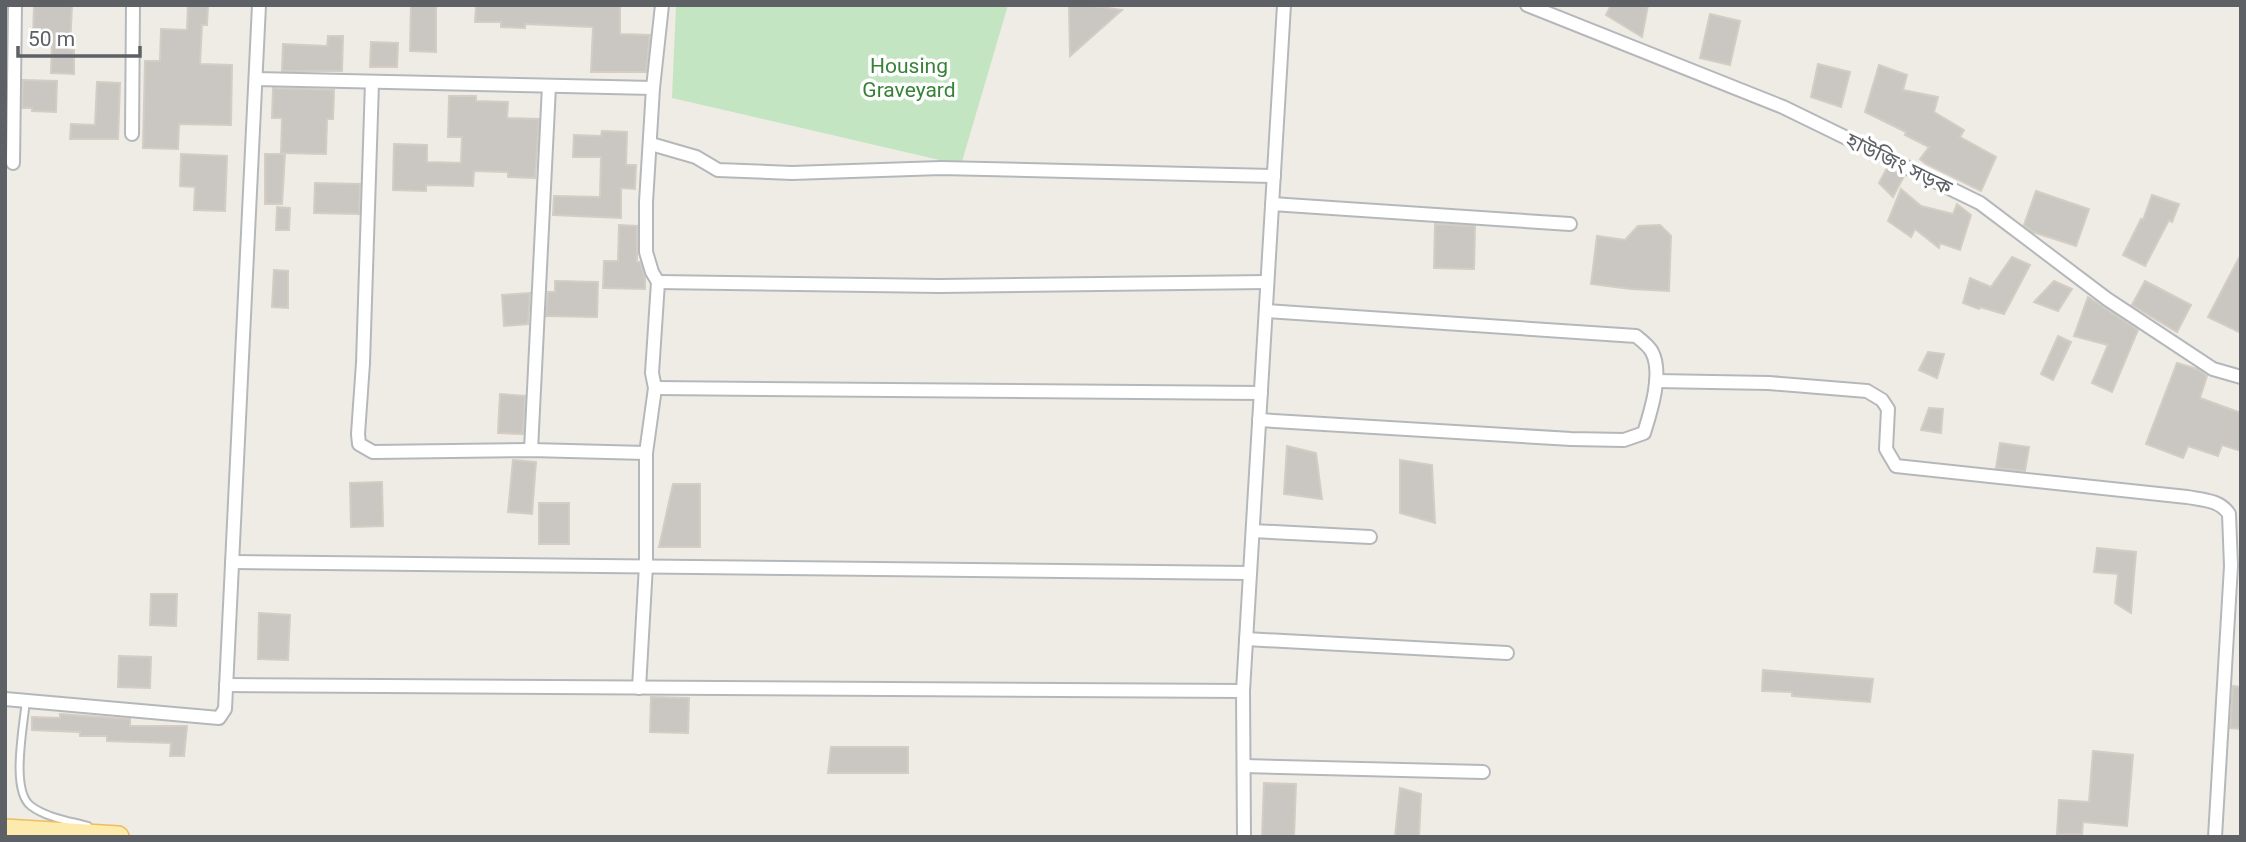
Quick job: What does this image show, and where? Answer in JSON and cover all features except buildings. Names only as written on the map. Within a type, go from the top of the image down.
[{"type":"main road","points":[[5,830],[120,836]]},
{"type":"street","points":[[13,163],[15,5]]},
{"type":"street","points":[[132,134],[133,5]]},
{"type":"street","points":[[5,699],[219,718],[225,709],[259,5]]},
{"type":"street","points":[[639,688],[646,565],[646,453],[655,388],[652,373],[658,282],[646,252],[646,202],[653,88],[662,5]]},
{"type":"street","points":[[1244,837],[1243,691],[1284,5]]},
{"type":"street","name":"হাউজিং সড়ক","points":[[1527,5],[1783,107],[1980,203],[2107,299],[2213,369],[2241,377]]},
{"type":"street","points":[[256,79],[653,88]]},
{"type":"street","points":[[372,82],[359,444],[373,452],[531,450],[646,453]]},
{"type":"street","points":[[531,450],[549,86]]},
{"type":"street","points":[[651,144],[695,158],[719,170],[792,173],[941,168],[1274,176]]},
{"type":"street","points":[[1272,204],[1570,224]]},
{"type":"street","points":[[658,282],[940,286],[1267,282]]},
{"type":"street","points":[[1259,420],[1623,440],[1644,433],[1656,380],[1652,352],[1636,336],[1266,311]]},
{"type":"street","points":[[1656,380],[1769,383],[1867,391],[1882,400],[1888,409],[1886,449],[1896,466],[2187,497],[2220,504],[2225,508],[2229,514],[2231,566],[2215,837]]},
{"type":"street","points":[[655,388],[1261,393]]},
{"type":"street","points":[[1253,531],[1370,537]]},
{"type":"street","points":[[232,562],[1250,573]]},
{"type":"street","points":[[1246,639],[1507,653]]},
{"type":"street","points":[[226,685],[1243,691]]},
{"type":"street","points":[[1244,766],[1483,772]]},
{"type":"lane","points":[[26,700],[20,771],[22,792],[30,806],[59,819],[120,836]]},
{"type":"green space","name":"Housing Graveyard","points":[[676,5],[1008,5],[961,165],[672,98]]}]
